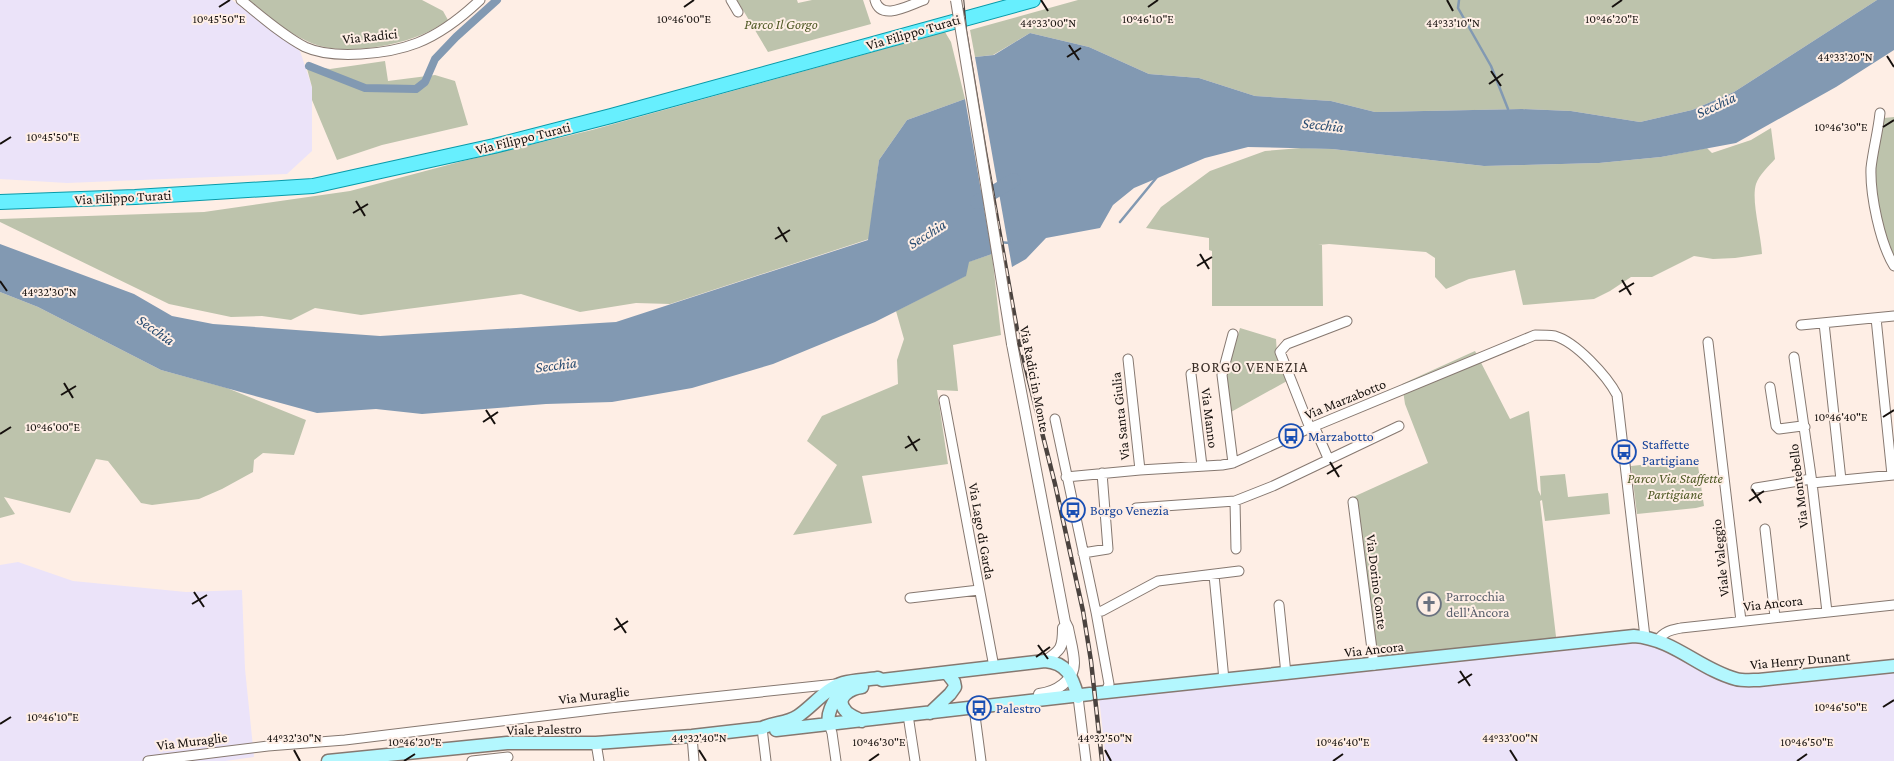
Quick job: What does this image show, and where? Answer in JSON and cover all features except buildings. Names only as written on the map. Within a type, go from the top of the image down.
[{"type":"main road","name":"Via Filippo Turati","points":[[0,202],[135,197],[313,186],[494,146],[602,119],[1032,0]]},
{"type":"main road","name":"Via Ancora","points":[[1093,694],[1634,636],[1658,640]]},
{"type":"main road","name":"Via Henry Dunant","points":[[1658,640],[1721,674],[1738,679],[1759,680],[1894,666]]},
{"type":"main road","name":"Via Muraglie","points":[[841,684],[878,678],[882,680],[914,677],[1045,661]]},
{"type":"main road","points":[[1045,661],[1055,662],[1071,675]]},
{"type":"main road","points":[[930,712],[953,691],[954,682],[946,673]]},
{"type":"main road","name":"Via Radici in Monte","points":[[1071,675],[1093,694]]},
{"type":"main road","points":[[862,721],[845,711],[842,699],[847,692],[853,688],[909,682],[914,677]]},
{"type":"main road","points":[[829,724],[831,707],[842,690],[851,685],[881,682],[882,680]]},
{"type":"main road","name":"Viale Palestro","points":[[328,761],[507,744],[596,743],[692,736],[762,728],[768,725],[785,723],[799,715],[824,694],[841,684]]},
{"type":"main road","name":"Viale Palestro","points":[[762,728],[770,731],[1093,694]]},
{"type":"street","name":"Via Radici","points":[[241,0],[285,35],[307,48],[330,53],[385,51],[417,43],[448,26],[477,1]]},
{"type":"street","points":[[731,0],[738,12]]},
{"type":"street","points":[[874,0],[878,8],[890,12],[924,0]]},
{"type":"street","name":"Via Radici in Monte","points":[[956,0],[1012,344],[1074,663],[1071,675]]},
{"type":"street","points":[[1880,114],[1871,186],[1885,245],[1894,266]]},
{"type":"street","points":[[1801,325],[1894,316]]},
{"type":"street","points":[[1756,488],[1812,481],[1893,475],[1876,318]]},
{"type":"street","points":[[1328,458],[1312,427],[1280,352],[1287,344],[1347,322]]},
{"type":"street","points":[[1824,323],[1841,480]]},
{"type":"street","points":[[1233,334],[1222,375],[1233,463]]},
{"type":"street","name":"Via Marzabotto","points":[[1066,477],[1233,463],[1312,427],[1535,335],[1555,336],[1573,345],[1612,386],[1617,396],[1645,637]]},
{"type":"street","name":"Viale Valeggio","points":[[1708,342],[1741,621]]},
{"type":"street","name":"Via Montebello","points":[[1794,357],[1812,481],[1826,612]]},
{"type":"street","name":"Via Santa Giulia","points":[[1128,359],[1140,470]]},
{"type":"street","name":"Via Manno","points":[[1191,374],[1202,466]]},
{"type":"street","points":[[1770,387],[1776,426],[1779,429],[1805,427]]},
{"type":"street","name":"Via Lago di Garda","points":[[944,400],[994,668]]},
{"type":"street","points":[[1055,419],[1096,612]]},
{"type":"street","points":[[1136,508],[1235,501],[1273,486],[1328,458],[1399,426]]},
{"type":"street","points":[[1083,553],[1108,549],[1102,473]]},
{"type":"street","points":[[1235,501],[1236,549]]},
{"type":"street","name":"Via Dorino Conte","points":[[1353,502],[1374,664]]},
{"type":"street","points":[[1765,529],[1775,617]]},
{"type":"street","points":[[1093,694],[1092,615],[1158,581],[1239,571]]},
{"type":"street","points":[[1214,575],[1224,680]]},
{"type":"street","points":[[910,598],[979,590]]},
{"type":"street","points":[[1280,605],[1286,674]]},
{"type":"street","name":"Via Ancora","points":[[1658,640],[1669,631],[1775,617],[1894,605]]},
{"type":"street","points":[[1045,661],[1055,654],[1063,644],[1063,627],[1065,622]]},
{"type":"street","points":[[1009,704],[1024,696],[1055,691],[1071,675]]},
{"type":"street","name":"Via Muraglie","points":[[148,761],[268,746],[364,738],[609,708],[841,684]]},
{"type":"street","name":"Via Radici in Monte","points":[[1086,761],[1093,694]]},
{"type":"street","points":[[974,708],[981,761]]},
{"type":"street","points":[[908,715],[915,761]]},
{"type":"street","points":[[829,724],[836,761]]},
{"type":"street","points":[[762,728],[766,761]]},
{"type":"street","points":[[692,736],[694,761]]},
{"type":"street","points":[[596,743],[599,761]]},
{"type":"street","points":[[472,761],[508,759],[507,744]]},
{"type":"shaded area","points":[[0,0],[232,0],[300,51],[312,87],[312,151],[287,174],[67,183],[0,179]]},
{"type":"shaded area","points":[[18,562],[73,581],[186,592],[242,590],[245,669],[254,757],[225,761],[0,761],[0,565]]},
{"type":"shaded area","points":[[1648,641],[1726,678],[1894,669],[1894,761],[1106,761],[1099,697]]},
{"type":"green space","points":[[249,0],[422,0],[443,11],[448,20],[425,33],[395,43],[365,48],[335,48],[321,46],[301,38]]},
{"type":"green space","name":"Parco Il Gorgo","points":[[737,0],[797,0],[798,3],[812,0],[863,0],[871,24],[768,52]]},
{"type":"green space","points":[[1078,0],[1877,0],[1734,92],[1692,110],[1640,122],[1571,111],[1522,109],[1375,112],[1331,101],[1255,96],[1199,78],[1149,74],[1089,47],[1030,33],[993,55],[975,57],[970,30]]},
{"type":"green space","points":[[945,32],[951,42],[965,99],[907,120],[879,160],[869,239],[670,304],[636,303],[580,312],[521,294],[361,315],[315,308],[291,320],[262,316],[231,317],[169,304],[0,222],[0,219],[204,212],[350,191],[592,130]]},
{"type":"green space","points":[[385,61],[388,81],[435,75],[455,81],[468,125],[382,145],[337,160],[312,100],[312,87],[306,65],[330,69]]},
{"type":"green space","points":[[1894,117],[1894,261],[1872,202],[1879,128],[1884,118]]},
{"type":"green space","points":[[1771,128],[1775,159],[1759,177],[1755,191],[1755,208],[1762,254],[1713,259],[1694,256],[1652,277],[1631,277],[1594,299],[1523,305],[1515,270],[1469,279],[1446,289],[1435,277],[1435,258],[1426,252],[1329,244],[1318,245],[1322,245],[1323,306],[1212,306],[1212,251],[1209,250],[1209,238],[1146,228],[1161,207],[1210,171],[1265,151],[1301,148],[1332,149],[1484,166],[1599,163],[1661,157],[1707,148],[1712,153],[1751,140]]},
{"type":"green space","points":[[992,254],[1001,335],[953,345],[958,391],[937,390],[948,464],[862,476],[872,523],[793,535],[837,465],[807,441],[822,416],[898,384],[897,360],[904,339],[896,311],[965,276],[968,262]]},
{"type":"green space","points":[[0,292],[38,307],[161,370],[227,388],[306,420],[294,455],[263,453],[254,460],[253,472],[222,489],[199,499],[152,505],[141,503],[108,461],[96,459],[70,513],[4,497],[15,514],[0,518]]},
{"type":"green space","points":[[1240,328],[1276,339],[1277,355],[1287,381],[1231,412],[1225,379]]},
{"type":"green space","points":[[1475,351],[1510,419],[1529,411],[1538,490],[1541,496],[1540,476],[1565,474],[1568,497],[1608,493],[1610,514],[1545,521],[1542,500],[1540,501],[1557,645],[1374,666],[1351,498],[1428,463],[1405,404],[1402,384]]},
{"type":"green space","name":"Parco Via Staffette Partigiane","points":[[1697,459],[1704,506],[1637,514],[1631,466]]},
{"type":"water","points":[[1877,0],[1894,0],[1894,50],[1836,87],[1736,143],[1661,157],[1599,163],[1484,166],[1332,149],[1248,147],[1205,158],[1134,188],[1113,205],[1100,228],[1046,238],[1026,259],[1012,267],[975,57],[994,55],[1030,33],[1089,47],[1149,74],[1199,78],[1255,96],[1331,101],[1375,112],[1522,109],[1571,111],[1640,122],[1692,110],[1734,92]]},
{"type":"water","points":[[965,99],[992,254],[969,262],[966,276],[875,322],[773,364],[692,388],[612,402],[546,404],[422,414],[376,409],[317,413],[161,370],[38,307],[0,292],[0,244],[134,294],[172,316],[213,324],[380,336],[616,322],[868,240],[879,160],[907,120]]},
{"type":"waterway","points":[[309,66],[365,88],[416,89],[425,82],[435,59],[497,0]]},
{"type":"waterway","points":[[1459,0],[1458,8],[1491,66],[1508,109]]},
{"type":"waterway","points":[[1120,222],[1157,177]]},
{"type":"waterway","name":"Secchia","points":[[977,202],[1014,180]]},
{"type":"waterway","points":[[998,242],[1010,243]]},
{"type":"railway","points":[[962,0],[965,31],[985,152],[1019,341],[1055,484],[1083,611],[1091,661],[1102,761]]},
{"type":"place","name":"Marzabotto","points":[[1291,436]]},
{"type":"place","name":"Staffette Partigiane","points":[[1624,452]]},
{"type":"place","name":"Borgo Venezia","points":[[1073,510]]},
{"type":"place","name":"Parrocchia dell'Àncora","points":[[1429,604]]},
{"type":"place","name":"Palestro","points":[[979,708]]},
{"type":"district","name":"BORGO VENEZIA","points":[[1250,367]]}]
